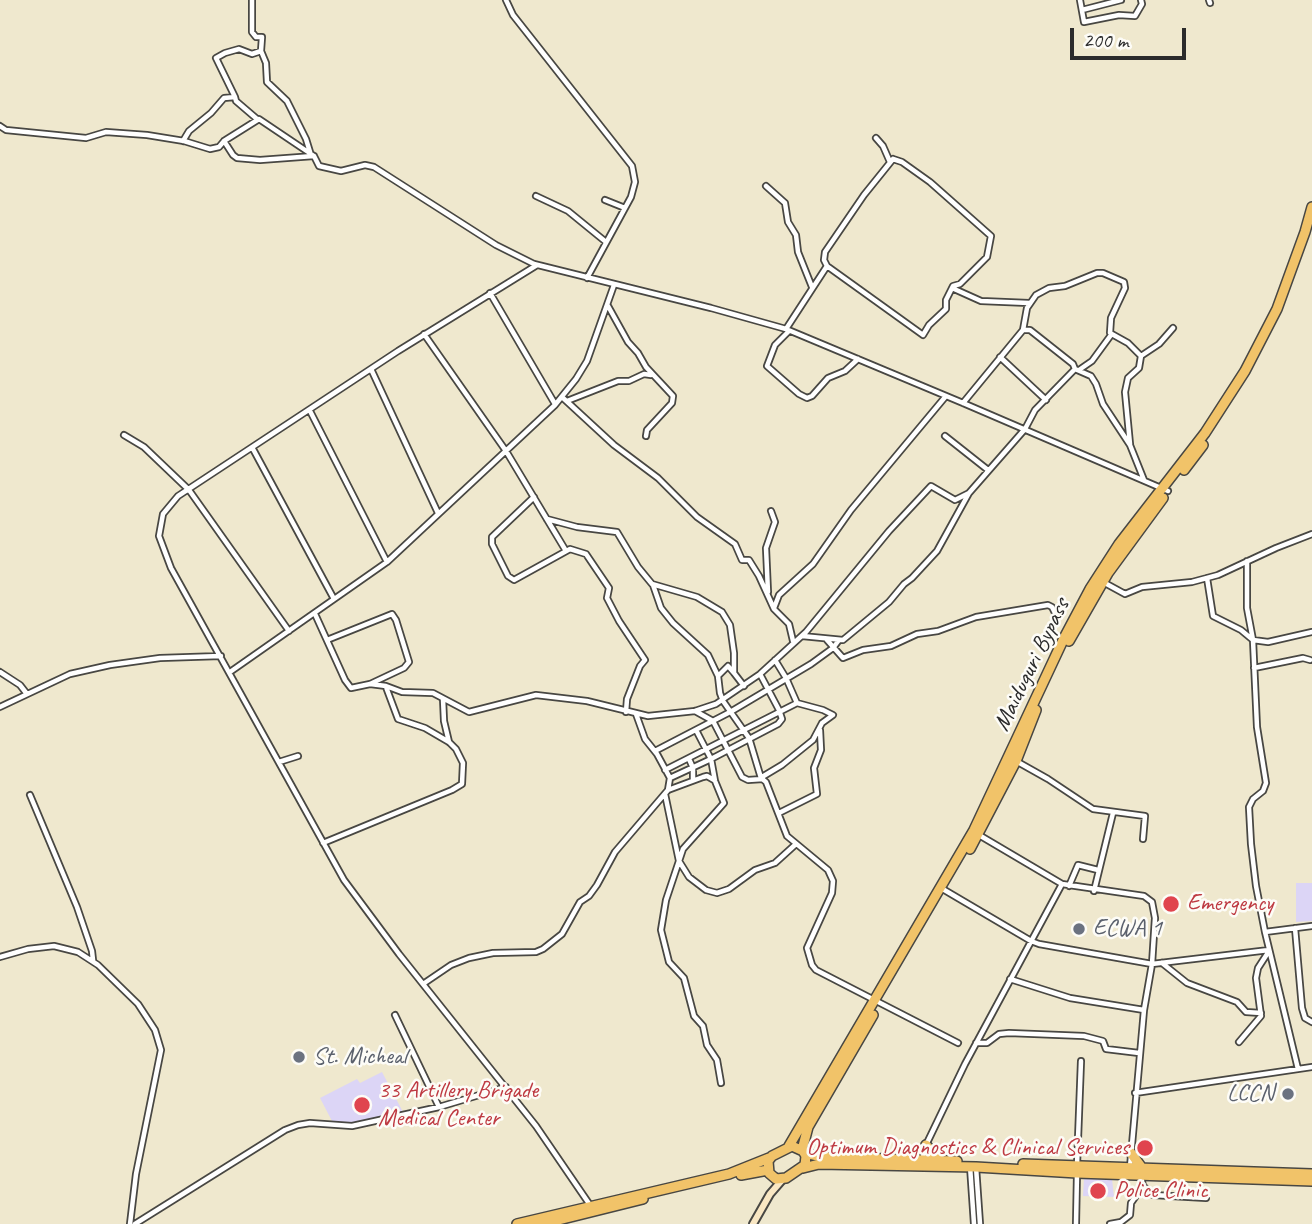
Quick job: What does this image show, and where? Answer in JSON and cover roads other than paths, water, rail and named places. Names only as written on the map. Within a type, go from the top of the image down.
[{"type":"highway","name":"Maiduguri Bypass","points":[[943,890],[1013,760],[1035,699],[1081,606],[1119,544],[1213,431],[1249,375],[1281,312],[1310,229],[1312,207]]},
{"type":"highway","name":"Maiduguri Bypass","points":[[789,1146],[979,835],[1052,674],[1102,581],[1165,489]]},
{"type":"highway","name":"Maiduguri Bypass","points":[[804,1151],[808,1127],[877,1001]]},
{"type":"highway","points":[[926,1144],[940,1161]]},
{"type":"highway","points":[[517,1224],[729,1174],[769,1158],[789,1146],[822,1157],[921,1164],[1307,1178]]},
{"type":"highway","points":[[803,1168],[806,1160],[804,1151]]},
{"type":"highway","points":[[1131,1153],[1141,1171]]},
{"type":"highway","points":[[769,1158],[769,1173]]},
{"type":"highway","points":[[542,1224],[769,1173],[783,1180],[803,1168],[819,1164],[921,1164],[940,1161],[1077,1169]]},
{"type":"street","points":[[252,0],[252,32],[256,37],[262,37],[261,51],[266,63],[267,82],[287,101],[318,166],[335,170],[348,170],[365,165],[374,167],[496,245],[537,265],[711,308],[787,330],[1165,489]]},
{"type":"street","points":[[506,0],[513,15],[632,166],[635,182],[631,197],[587,278]]},
{"type":"street","points":[[1080,0],[1084,22],[1119,15],[1135,16],[1142,4],[1141,0]]},
{"type":"street","points":[[1082,10],[1121,0]]},
{"type":"street","points":[[261,51],[252,54],[239,49],[216,58],[236,101],[257,119],[312,154]]},
{"type":"street","points":[[183,141],[189,131],[211,113],[222,99],[235,97]]},
{"type":"street","points":[[0,126],[6,130],[86,138],[113,132],[183,141],[209,149],[219,147],[257,119]]},
{"type":"street","points":[[876,138],[890,162]]},
{"type":"street","points":[[224,141],[237,158],[260,160],[312,154]]},
{"type":"street","points":[[893,159],[902,162],[930,182],[991,236],[987,257],[960,284],[954,285],[946,300],[947,309],[929,325],[925,334],[921,335],[827,266],[824,260],[825,252],[864,195],[893,159]]},
{"type":"street","points":[[766,186],[785,203],[788,222],[796,235],[798,252],[812,287]]},
{"type":"street","points":[[536,196],[568,211],[607,242]]},
{"type":"street","points":[[606,200],[625,208]]},
{"type":"street","points":[[537,265],[424,334],[178,496],[163,514],[159,536],[171,568],[350,888],[536,1126],[590,1205]]},
{"type":"street","points":[[827,266],[775,345],[767,366],[807,398],[828,378],[845,371],[858,359]]},
{"type":"street","points":[[801,636],[839,640],[846,638],[889,602],[937,551],[970,492],[1025,429],[1032,415],[1077,370],[1092,361],[1111,335],[1111,318],[1125,288],[1122,281],[1097,273],[1065,286],[1049,288],[1037,295],[1024,315],[1023,330],[963,403]]},
{"type":"street","points":[[565,399],[587,361],[614,285]]},
{"type":"street","points":[[952,288],[981,301],[1030,303]]},
{"type":"street","points":[[490,293],[555,405]]},
{"type":"street","points":[[608,305],[628,342],[653,375],[671,392],[673,399],[647,430],[646,436]]},
{"type":"street","points":[[1130,445],[1125,389],[1129,376],[1139,368],[1141,355],[1159,344],[1173,328]]},
{"type":"street","points":[[1023,330],[1030,330],[1077,370],[1091,376],[1103,404],[1130,445],[1144,481]]},
{"type":"street","points":[[424,334],[506,451],[566,551]]},
{"type":"street","points":[[1111,335],[1128,343],[1141,355]]},
{"type":"street","points":[[1000,357],[1046,400]]},
{"type":"street","points":[[372,369],[438,513]]},
{"type":"street","points":[[230,672],[387,562],[555,405],[618,381],[653,375]]},
{"type":"street","points":[[774,609],[779,596],[810,568],[851,510],[946,396]]},
{"type":"street","points":[[565,399],[614,445],[658,478],[697,517],[731,540],[742,560],[749,560],[774,609],[789,624],[793,642]]},
{"type":"street","points":[[310,411],[387,562]]},
{"type":"street","points":[[124,435],[144,447],[189,490],[289,631]]},
{"type":"street","points":[[945,436],[988,470]]},
{"type":"street","points":[[253,449],[334,599]]},
{"type":"street","points":[[369,684],[402,692],[433,693],[469,712],[537,695],[587,701],[653,716],[705,708],[723,701],[760,674],[801,636],[888,531],[931,486],[955,500],[970,492]]},
{"type":"street","points":[[534,498],[492,537],[492,544],[508,576],[514,580],[566,551],[586,554],[609,588],[607,598],[619,621],[645,660],[627,699],[626,712]]},
{"type":"street","points":[[768,597],[766,548],[775,522],[771,511]]},
{"type":"street","points":[[547,519],[577,527],[617,532],[652,584],[661,608],[673,623],[708,655],[718,676],[723,701],[749,738],[784,830],[796,844],[828,870],[833,881],[832,892],[807,948],[809,960],[816,970],[958,1043]]},
{"type":"street","points":[[1102,581],[1125,594],[1140,587],[1187,583],[1207,578],[1312,534]]},
{"type":"street","points":[[1247,561],[1247,608],[1252,640],[1256,727],[1266,783],[1263,791],[1251,803],[1249,812],[1255,879],[1298,1069]]},
{"type":"street","points":[[1207,578],[1213,616],[1241,630],[1252,640],[1268,642],[1312,632]]},
{"type":"street","points":[[652,584],[697,597],[722,612],[730,625],[734,673]]},
{"type":"street","points":[[826,639],[841,657],[845,658],[863,650],[891,646],[917,634],[938,631],[965,619],[1050,605],[1056,615]]},
{"type":"street","points":[[315,614],[327,640],[349,687],[369,684],[404,668],[409,662],[392,614],[327,640]]},
{"type":"street","points":[[655,751],[732,711],[834,648],[839,640]]},
{"type":"street","points":[[0,707],[70,674],[160,658],[221,656]]},
{"type":"street","points":[[1254,668],[1303,658],[1310,660]]},
{"type":"street","points":[[775,660],[797,703]]},
{"type":"street","points":[[718,676],[728,666],[744,686]]},
{"type":"street","points":[[0,672],[20,685],[27,694]]},
{"type":"street","points":[[670,778],[779,724],[782,719],[779,710],[760,674]]},
{"type":"street","points":[[386,686],[398,719],[425,727],[449,742]]},
{"type":"street","points":[[323,843],[458,787],[463,780],[463,763],[449,742],[444,721],[443,698]]},
{"type":"street","points":[[665,770],[689,759],[722,740],[779,710],[797,703],[833,715],[826,719],[813,740],[782,765],[762,778],[744,779],[727,751],[722,740],[713,721],[695,711]]},
{"type":"street","points":[[705,708],[705,716]]},
{"type":"street","points":[[423,984],[451,965],[469,958],[493,953],[536,953],[562,934],[581,901],[589,896],[597,885],[615,852],[666,792],[670,778],[645,739],[635,713]]},
{"type":"street","points":[[779,813],[817,794],[814,768],[821,750],[820,728]]},
{"type":"street","points":[[696,730],[711,759],[715,781],[724,800],[723,806],[685,847],[666,900],[661,930],[669,962],[684,978],[694,1016],[705,1029],[707,1045],[717,1060],[721,1083]]},
{"type":"street","points":[[279,762],[298,756]]},
{"type":"street","points":[[689,759],[693,768],[693,780]]},
{"type":"street","points":[[1013,760],[1053,782],[1093,809],[1113,814],[1146,816],[1143,839]]},
{"type":"street","points":[[666,792],[707,776],[715,781]]},
{"type":"street","points":[[666,792],[678,861],[694,882],[706,890],[717,893],[729,888],[755,870],[775,863],[796,844]]},
{"type":"street","points":[[30,795],[77,907],[93,961]]},
{"type":"street","points":[[1094,891],[1113,814]]},
{"type":"street","points":[[979,835],[1062,884],[1094,891],[1144,896],[1152,902],[1155,918],[1152,964],[1139,1053],[1130,1171]]},
{"type":"street","points":[[1069,886],[1078,865],[1098,870]]},
{"type":"street","points":[[921,1164],[926,1144],[976,1042],[1062,884]]},
{"type":"street","points":[[943,890],[1031,941],[1152,964],[1269,950]]},
{"type":"street","points":[[1265,932],[1312,926]]},
{"type":"street","points":[[1295,928],[1302,1008],[1305,1018],[1312,1023]]},
{"type":"street","points":[[0,957],[28,949],[54,946],[78,952],[93,961],[148,1017],[155,1030],[160,1050],[136,1174],[133,1224]]},
{"type":"street","points":[[1239,1042],[1256,1024],[1261,1013],[1255,986],[1256,978],[1260,964],[1269,950]]},
{"type":"street","points":[[1161,963],[1187,983],[1237,1002],[1246,1012],[1261,1013]]},
{"type":"street","points":[[1010,979],[1070,998],[1144,1010]]},
{"type":"street","points":[[396,1015],[439,1107]]},
{"type":"street","points":[[976,1042],[987,1042],[999,1034],[1009,1033],[1084,1035],[1102,1041],[1106,1049],[1139,1053]]},
{"type":"street","points":[[1077,1223],[1081,1060]]},
{"type":"street","points":[[1135,1093],[1312,1068]]},
{"type":"street","points":[[133,1224],[285,1130],[298,1125],[310,1123],[352,1126],[439,1107],[506,1087]]},
{"type":"street","points":[[973,1166],[976,1215],[974,1224]]},
{"type":"street","points":[[1141,1171],[1143,1186],[1153,1195],[1206,1198]]},
{"type":"street","points":[[769,1173],[770,1194]]},
{"type":"street","points":[[753,1224],[770,1194],[783,1180]]},
{"type":"street","points":[[1110,1224],[1121,1222],[1130,1215],[1131,1203],[1143,1186]]},
{"type":"street","points":[[976,1215],[980,1224]]},
{"type":"place","name":"Emergency","points":[[1171,904]]},
{"type":"place","name":"ECWA 1","points":[[1079,929]]},
{"type":"place","name":"St. Micheal","points":[[299,1057]]},
{"type":"place","name":"LCCN","points":[[1288,1094]]},
{"type":"place","name":"33 Artillery Brigade Medical Center","points":[[362,1105]]},
{"type":"place","name":"Optimum Diagnostics & Clinical Services","points":[[1145,1148]]},
{"type":"place","name":"Police Clinic","points":[[1098,1191]]}]
